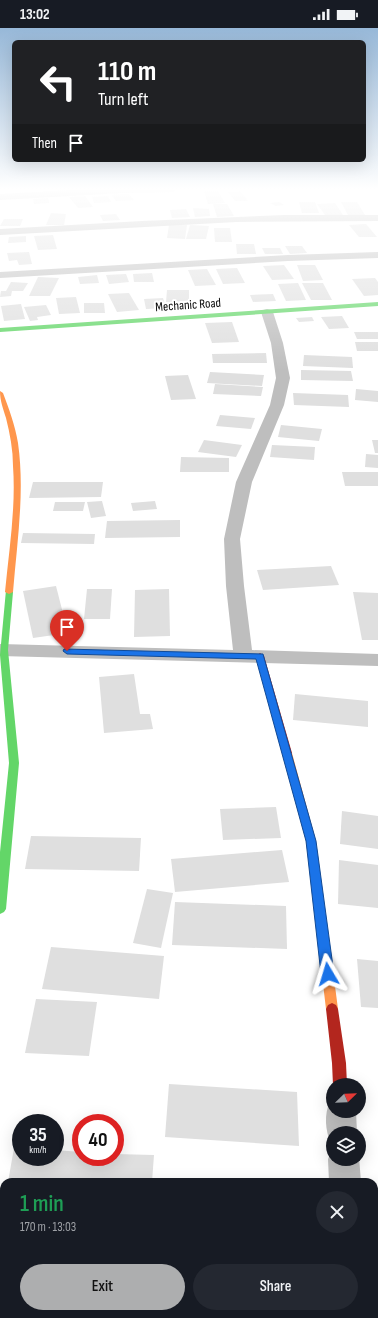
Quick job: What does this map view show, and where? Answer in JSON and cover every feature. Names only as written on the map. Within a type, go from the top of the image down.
[{"type":"street","points":[[0,275],[288,258],[378,255]]},
{"type":"street","name":"Mechanic Road","points":[[0,330],[378,304]]},
{"type":"street","points":[[267,312],[277,343],[283,378],[277,405],[244,482],[232,539],[235,586],[251,656],[311,841],[340,1078]]},
{"type":"street","points":[[0,393],[7,407],[18,446],[18,473],[2,650],[14,763],[0,909]]},
{"type":"street","points":[[2,650],[378,660]]},
{"type":"street","points":[[344,1166],[345,1178]]},
{"type":"building","points":[[237,249],[255,249],[256,254],[237,254]]},
{"type":"building","points":[[263,249],[281,249],[283,254],[265,254]]},
{"type":"building","points":[[287,249],[304,249],[307,253],[290,254]]},
{"type":"building","points":[[29,252],[32,264],[19,265],[17,260],[9,261],[7,253]]},
{"type":"building","points":[[284,265],[294,279],[272,280],[263,266]]},
{"type":"building","points":[[297,265],[315,265],[323,280],[303,281]]},
{"type":"building","points":[[237,268],[245,283],[223,284],[216,269]]},
{"type":"building","points":[[207,269],[216,285],[195,286],[188,270]]},
{"type":"building","points":[[152,273],[154,282],[134,282],[133,274]]},
{"type":"building","points":[[126,274],[129,282],[109,284],[106,275]]},
{"type":"building","points":[[97,275],[99,283],[80,284],[78,277]]},
{"type":"building","points":[[38,277],[59,278],[50,296],[29,296]]},
{"type":"building","points":[[375,278],[378,282],[378,295],[364,296],[352,279]]},
{"type":"building","points":[[11,282],[28,283],[23,291],[12,291],[11,296],[0,297],[1,291],[6,291]]},
{"type":"building","points":[[298,283],[306,300],[286,301],[278,284]]},
{"type":"building","points":[[302,283],[323,283],[332,300],[311,300]]},
{"type":"building","points":[[167,290],[189,290],[189,302],[166,302]]},
{"type":"building","points":[[129,293],[139,310],[117,312],[108,294]]},
{"type":"building","points":[[273,294],[276,301],[253,302],[250,295]]},
{"type":"building","points":[[76,297],[80,313],[59,314],[56,298]]},
{"type":"building","points":[[163,298],[166,308],[146,309],[144,299]]},
{"type":"building","points":[[84,303],[104,303],[105,313],[84,313]]},
{"type":"building","points":[[21,304],[25,319],[4,321],[1,306]]},
{"type":"building","points":[[46,305],[51,315],[37,317],[38,320],[30,321],[24,307]]},
{"type":"building","points":[[342,316],[349,328],[329,329],[321,317]]},
{"type":"building","points":[[312,317],[314,321],[299,322],[296,318]]},
{"type":"building","points":[[232,322],[239,342],[212,343],[205,323]]},
{"type":"building","points":[[354,332],[378,332],[378,339],[357,339]]},
{"type":"building","points":[[355,342],[378,342],[378,351],[357,351]]},
{"type":"building","points":[[266,353],[267,363],[213,363],[212,354]]},
{"type":"building","points":[[304,355],[352,357],[353,368],[303,366]]},
{"type":"building","points":[[301,370],[351,371],[353,381],[301,380]]},
{"type":"building","points":[[210,372],[264,375],[262,386],[207,383]]},
{"type":"building","points":[[188,375],[196,399],[171,400],[165,376]]},
{"type":"building","points":[[215,384],[263,387],[261,396],[213,394]]},
{"type":"building","points":[[356,389],[378,391],[378,402],[355,400]]},
{"type":"building","points":[[293,393],[348,395],[349,407],[294,405]]},
{"type":"building","points":[[220,415],[255,418],[251,429],[216,426]]},
{"type":"building","points":[[281,425],[322,429],[319,441],[278,437]]},
{"type":"building","points":[[204,440],[242,445],[236,457],[198,452]]},
{"type":"building","points":[[372,440],[378,440],[378,453],[375,453]]},
{"type":"building","points":[[272,445],[315,447],[314,460],[270,457]]},
{"type":"building","points":[[366,454],[378,455],[378,468],[365,467]]},
{"type":"building","points":[[181,457],[229,458],[229,472],[180,472]]},
{"type":"building","points":[[342,472],[378,472],[378,486],[345,486]]},
{"type":"building","points":[[33,482],[103,482],[101,497],[29,498]]},
{"type":"building","points":[[102,501],[106,516],[91,518],[87,502]]},
{"type":"building","points":[[155,501],[157,509],[133,511],[131,503]]},
{"type":"building","points":[[55,502],[85,502],[83,511],[53,511]]},
{"type":"building","points":[[180,520],[180,537],[105,538],[107,521]]},
{"type":"building","points":[[23,533],[95,534],[94,544],[21,543]]},
{"type":"building","points":[[331,566],[339,585],[263,590],[257,570]]},
{"type":"building","points":[[56,586],[68,633],[33,638],[23,591]]},
{"type":"building","points":[[87,589],[112,589],[110,619],[84,619]]},
{"type":"building","points":[[169,589],[170,636],[134,637],[135,590]]},
{"type":"building","points":[[353,592],[378,593],[378,640],[362,640]]},
{"type":"building","points":[[134,674],[140,714],[150,714],[153,729],[104,733],[99,677]]},
{"type":"building","points":[[295,694],[368,701],[368,727],[293,720]]},
{"type":"building","points":[[276,807],[281,838],[223,840],[220,809]]},
{"type":"building","points":[[342,811],[378,816],[378,849],[340,844]]},
{"type":"building","points":[[31,836],[141,838],[139,871],[25,869]]},
{"type":"building","points":[[282,850],[289,882],[175,892],[171,859]]},
{"type":"building","points":[[339,860],[378,865],[378,908],[338,904]]},
{"type":"building","points":[[147,889],[173,893],[161,948],[133,943]]},
{"type":"building","points":[[175,902],[286,906],[287,949],[172,945]]},
{"type":"building","points":[[51,947],[164,956],[159,999],[42,989]]},
{"type":"building","points":[[357,959],[378,961],[378,1008],[361,1007]]},
{"type":"building","points":[[36,999],[97,1002],[89,1056],[25,1053]]},
{"type":"building","points":[[169,1084],[297,1092],[299,1146],[165,1137]]},
{"type":"building","points":[[64,1151],[72,1151],[72,1166],[124,1166],[124,1154],[154,1155],[152,1178],[9,1178],[12,1159],[12,1166],[64,1166]]},
{"type":"traffic: fast","points":[[0,330],[378,304]]},
{"type":"traffic: fast","points":[[0,909],[14,763],[4,650],[9,592]]},
{"type":"traffic: slow","points":[[0,393],[9,417],[17,466],[16,516],[9,592]]},
{"type":"traffic: slow","points":[[287,753],[311,841],[332,1009]]},
{"type":"traffic: jam","points":[[260,656],[287,753]]},
{"type":"traffic: jam","points":[[332,1009],[340,1078]]},
{"type":"route","points":[[67,651],[260,656],[311,841],[328,974]]}]
